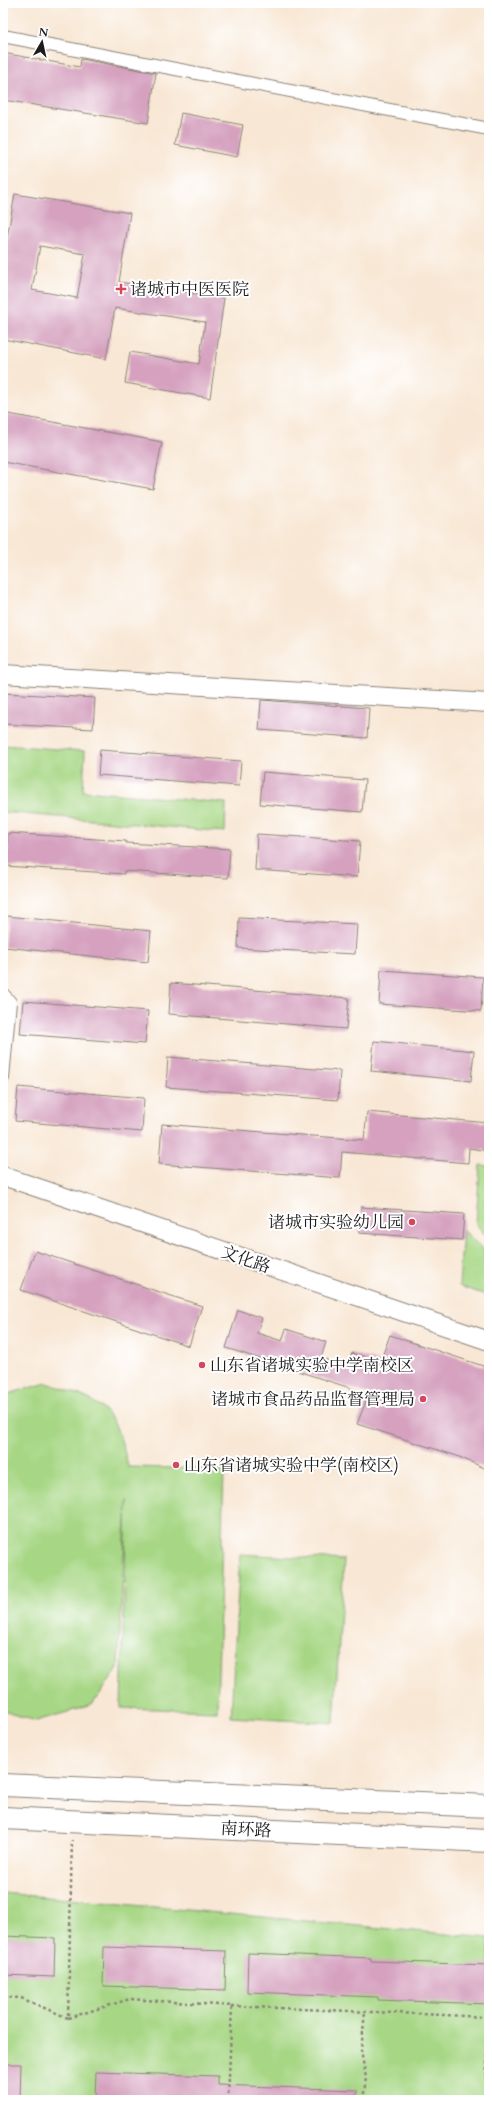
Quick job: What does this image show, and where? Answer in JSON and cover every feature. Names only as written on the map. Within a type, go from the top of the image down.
[{"type":"highway","name":"南环路","points":[[3,1785],[489,1806]]},
{"type":"highway","name":"南环路","points":[[3,1818],[489,1841]]},
{"type":"street","points":[[3,36],[489,129]]},
{"type":"street","points":[[3,674],[489,703]]},
{"type":"street","points":[[3,994],[10,1002],[3,1078]]},
{"type":"street","name":"文化路","points":[[3,1176],[489,1341]]},
{"type":"path","points":[[68,2018],[73,1822]]},
{"type":"path","points":[[3,1997],[21,1998],[68,2018],[130,1999],[232,2006],[489,2017]]},
{"type":"path","points":[[228,2100],[232,2006]]},
{"type":"path","points":[[363,2100],[366,2078],[361,2051],[364,2012]]},
{"type":"path","points":[[485,2100],[489,2030]]},
{"type":"green space","points":[[3,745],[85,751],[83,791],[226,803],[225,832],[3,812]]},
{"type":"green space","points":[[480,1165],[489,1166],[489,1239],[476,1224]]},
{"type":"green space","points":[[463,1230],[489,1255],[489,1296],[459,1286]]},
{"type":"green space","points":[[47,1383],[94,1402],[104,1410],[118,1431],[128,1467],[224,1469],[217,1711],[121,1708],[127,1500],[118,1668],[92,1705],[36,1721],[3,1711],[3,1399],[8,1394]]},
{"type":"green space","points":[[240,1554],[344,1560],[334,1723],[231,1717]]},
{"type":"green space","points":[[3,1893],[489,1938],[489,2100],[3,2100]]},
{"type":"building","points":[[3,53],[80,67],[81,59],[156,73],[148,123],[3,100]]},
{"type":"building","points":[[181,113],[243,125],[237,157],[175,145]]},
{"type":"building","points":[[15,194],[130,213],[119,282],[224,298],[210,398],[125,383],[130,352],[199,364],[205,322],[115,308],[106,359],[3,339],[3,260]],"holes":[[[40,246],[85,254],[77,298],[32,290]]]},
{"type":"building","points":[[3,413],[162,442],[153,489],[3,462]]},
{"type":"building","points":[[3,693],[95,698],[93,729],[3,724]]},
{"type":"building","points":[[261,700],[369,708],[367,738],[259,730]]},
{"type":"building","points":[[100,750],[241,761],[239,786],[98,775]]},
{"type":"building","points":[[263,772],[365,780],[362,812],[260,804]]},
{"type":"building","points":[[8,833],[126,841],[126,843],[230,849],[228,878],[124,871],[124,874],[5,866]]},
{"type":"building","points":[[257,834],[360,841],[357,877],[255,870]]},
{"type":"building","points":[[7,916],[151,931],[148,962],[4,947]]},
{"type":"building","points":[[239,918],[357,924],[355,954],[238,948]]},
{"type":"building","points":[[381,970],[483,977],[481,1011],[379,1004]]},
{"type":"building","points":[[171,983],[349,998],[346,1029],[169,1014]]},
{"type":"building","points":[[23,1001],[148,1011],[145,1044],[20,1034]]},
{"type":"building","points":[[374,1041],[474,1051],[471,1081],[371,1071]]},
{"type":"building","points":[[168,1057],[340,1071],[338,1100],[166,1087]]},
{"type":"building","points":[[18,1087],[144,1098],[142,1132],[15,1121]]},
{"type":"building","points":[[367,1112],[489,1123],[489,1151],[469,1148],[468,1163],[342,1152],[340,1178],[159,1164],[162,1124],[364,1140]]},
{"type":"building","name":"诸城市实验幼儿园","points":[[361,1207],[464,1214],[462,1240],[359,1233]]},
{"type":"building","points":[[35,1251],[202,1306],[189,1346],[21,1290]]},
{"type":"building","name":"诸城市食品药品监督管理局","points":[[238,1310],[262,1318],[257,1333],[282,1341],[286,1329],[326,1342],[321,1358],[348,1367],[352,1353],[380,1362],[390,1335],[489,1368],[489,1470],[457,1456],[357,1424],[369,1394],[226,1348]]},
{"type":"building","points":[[3,1936],[55,1938],[54,1977],[3,1975]]},
{"type":"building","points":[[104,1947],[226,1951],[225,1990],[103,1986]]},
{"type":"building","points":[[248,1953],[371,1958],[371,1961],[489,1965],[489,2004],[378,2000],[378,1997],[247,1992]]},
{"type":"building","points":[[3,2064],[21,2064],[20,2100],[3,2100]]},
{"type":"building","points":[[96,2072],[218,2076],[218,2085],[357,2090],[357,2100],[95,2100]]},
{"type":"place","name":"诸城市中医医院","points":[[121,289]]},
{"type":"place","name":"诸城市实验幼儿园","points":[[412,1222]]},
{"type":"place","name":"山东省诸城实验中学南校区","points":[[202,1365]]},
{"type":"place","name":"诸城市食品药品监督管理局","points":[[423,1399]]},
{"type":"place","name":"山东省诸城实验中学(南校区)","points":[[176,1465]]}]
